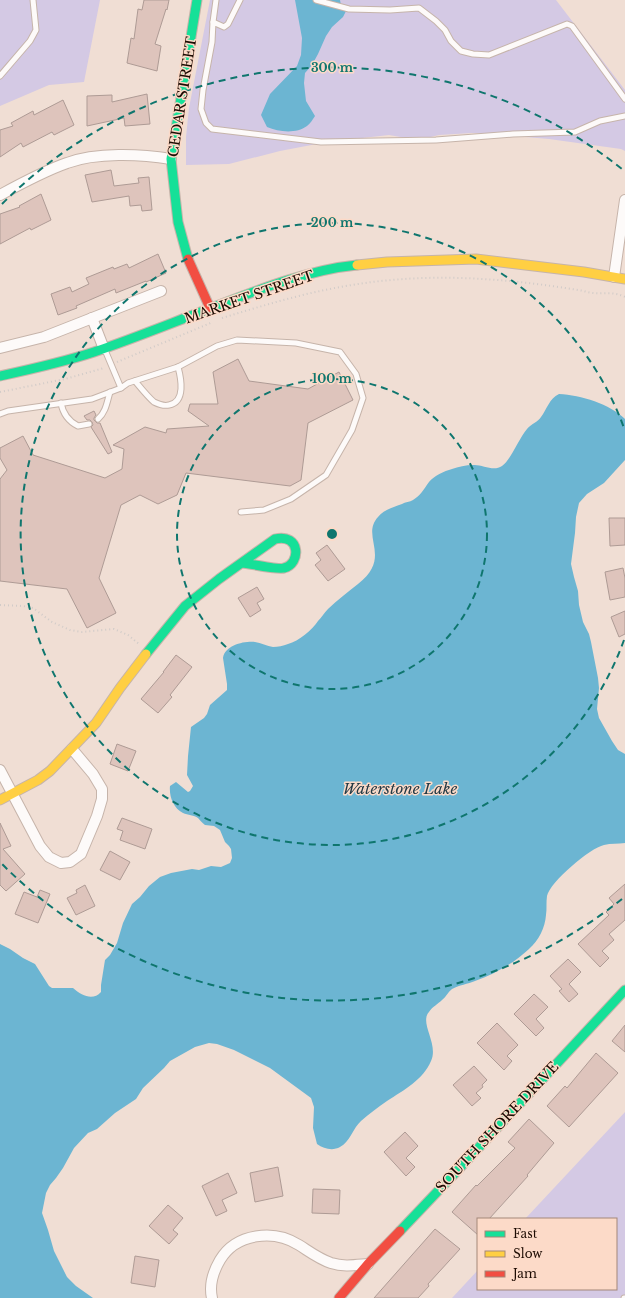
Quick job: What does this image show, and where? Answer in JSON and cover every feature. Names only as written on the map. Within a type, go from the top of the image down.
[{"type":"street","name":"CEDAR STREET","points":[[197,0],[172,159],[178,222],[188,261],[210,308]]},
{"type":"street","points":[[0,195],[68,162],[118,155],[152,156],[172,159]]},
{"type":"street","points":[[614,278],[625,200]]},
{"type":"street","name":"MARKET STREET","points":[[0,376],[38,368],[104,349],[259,290],[304,276],[348,266],[387,262],[476,259],[584,272],[625,280]]},
{"type":"street","points":[[0,348],[44,337],[161,291]]},
{"type":"street","points":[[92,318],[104,349]]},
{"type":"street","points":[[0,800],[38,780],[50,771],[72,749],[96,723],[120,688],[185,606],[219,579],[280,537],[284,537],[291,541],[296,550],[296,557],[292,563],[287,568],[283,569],[243,563]]},
{"type":"street","points":[[0,770],[40,846],[49,857],[61,863],[70,862],[81,854],[97,816],[102,799],[102,789],[96,779],[72,749]]},
{"type":"street","name":"SOUTH SHORE DRIVE","points":[[339,1298],[368,1264],[457,1171],[625,990]]},
{"type":"street","points":[[212,1298],[210,1289],[211,1282],[222,1257],[235,1245],[252,1236],[269,1235],[285,1238],[299,1244],[321,1259],[333,1263],[343,1265],[368,1264]]},
{"type":"lane","points":[[0,76],[30,41],[36,30],[33,0]]},
{"type":"lane","points":[[216,0],[212,42],[201,109],[206,123],[212,129],[321,142],[436,140],[513,134],[575,132],[600,121],[625,116]]},
{"type":"lane","points":[[213,22],[224,27],[228,24],[240,0]]},
{"type":"lane","points":[[316,0],[349,9],[390,10],[419,8],[436,20],[461,51],[473,54],[489,55],[567,24],[572,26],[625,99]]},
{"type":"lane","points":[[0,414],[8,411],[92,399],[135,381],[178,367],[217,346],[237,340],[296,343],[340,352],[356,374],[363,398],[352,430],[326,475],[291,499],[264,510],[241,512]]},
{"type":"lane","points":[[104,349],[121,388]]},
{"type":"lane","points":[[135,381],[154,402],[166,406],[171,405],[179,398],[181,393],[181,380],[178,367]]},
{"type":"lane","points":[[98,419],[102,416],[110,392]]},
{"type":"lane","points":[[61,403],[62,411],[70,422],[78,426],[89,424]]},
{"type":"path","points":[[220,319],[283,300],[352,284],[418,278],[444,277],[514,280],[584,290],[591,294],[620,294],[625,297]]},
{"type":"path","points":[[0,392],[65,379],[111,365],[212,322]]},
{"type":"path","points":[[0,605],[33,608],[52,622],[70,630],[82,632],[114,629],[128,635],[148,652]]},
{"type":"shaded area","points":[[0,0],[100,0],[84,82],[49,85],[0,106]]},
{"type":"shaded area","points":[[210,0],[556,0],[625,90],[625,151],[621,149],[549,139],[492,134],[472,133],[439,135],[418,140],[389,135],[327,142],[280,151],[229,164],[186,165],[186,137],[189,108]]},
{"type":"shaded area","points":[[625,1112],[625,1298],[452,1298],[477,1271],[477,1290],[617,1290],[617,1218],[526,1218]]},
{"type":"water","points":[[295,0],[340,0],[341,5],[346,11],[343,17],[332,27],[326,36],[312,65],[305,73],[304,83],[306,101],[315,116],[303,129],[282,131],[267,127],[261,115],[270,94],[297,66],[301,55],[302,38]]},
{"type":"water","name":"Waterstone Lake","points":[[559,394],[576,396],[595,401],[611,409],[625,419],[625,460],[604,483],[587,494],[579,503],[571,564],[578,591],[579,605],[583,622],[589,634],[598,678],[599,688],[597,709],[599,718],[618,750],[625,754],[625,843],[607,844],[598,847],[571,866],[555,883],[547,896],[544,925],[536,942],[504,968],[490,975],[452,989],[429,1012],[426,1022],[433,1048],[433,1054],[428,1068],[406,1089],[380,1106],[361,1121],[346,1142],[340,1147],[328,1149],[317,1144],[313,1128],[314,1107],[311,1098],[270,1068],[234,1050],[209,1043],[195,1047],[170,1061],[143,1088],[136,1099],[115,1113],[97,1129],[88,1133],[74,1148],[63,1168],[46,1193],[42,1213],[54,1251],[67,1277],[76,1286],[93,1298],[0,1298],[0,944],[35,964],[49,986],[52,988],[73,988],[87,996],[91,997],[98,995],[101,992],[105,960],[110,955],[117,943],[123,923],[132,904],[149,886],[160,877],[171,873],[192,869],[199,870],[211,866],[221,867],[230,863],[232,858],[231,849],[225,842],[220,830],[214,826],[205,825],[198,818],[180,811],[172,801],[170,790],[170,786],[176,782],[188,792],[193,786],[187,775],[191,727],[204,718],[210,705],[227,690],[223,658],[227,650],[241,643],[251,642],[257,642],[273,647],[280,646],[292,643],[305,635],[331,606],[368,574],[373,565],[375,556],[372,532],[373,525],[383,512],[412,501],[422,492],[431,480],[446,471],[470,465],[491,468],[499,468],[502,466],[509,459],[527,429],[540,419],[550,401]]},
{"type":"building","points":[[144,0],[169,0],[155,44],[161,46],[157,71],[127,63],[131,38],[134,39],[138,9],[142,10]]},
{"type":"building","points":[[147,94],[150,124],[125,126],[124,118],[87,126],[87,96],[112,95],[112,102]]},
{"type":"building","points":[[63,100],[74,125],[54,135],[52,132],[23,147],[21,143],[0,157],[0,130],[13,126],[11,123],[33,111],[34,115]]},
{"type":"building","points":[[111,170],[114,186],[139,183],[138,178],[149,177],[152,210],[142,211],[141,205],[130,206],[129,196],[92,202],[85,175]]},
{"type":"building","points":[[41,194],[51,220],[31,230],[30,228],[0,244],[0,214],[20,207],[19,206]]},
{"type":"building","points":[[158,254],[166,273],[116,293],[115,289],[76,306],[77,308],[58,315],[51,294],[70,287],[72,292],[89,284],[86,278],[113,267],[114,269],[127,264],[129,268]]},
{"type":"building","points":[[238,359],[249,381],[308,389],[339,372],[353,400],[308,423],[301,480],[290,486],[186,473],[177,495],[158,504],[140,495],[121,505],[99,578],[116,613],[87,628],[67,589],[0,581],[0,479],[7,470],[0,458],[0,448],[23,436],[33,455],[105,478],[122,469],[124,449],[113,445],[145,427],[166,433],[167,429],[209,426],[188,411],[190,404],[218,404],[213,372]]},
{"type":"building","points":[[94,411],[96,415],[94,420],[97,423],[100,423],[112,452],[108,454],[91,427],[93,425],[92,422],[87,420],[84,416]]},
{"type":"building","points":[[609,518],[625,518],[625,545],[610,546]]},
{"type":"building","points":[[327,545],[345,569],[328,581],[315,565],[321,560],[316,553]]},
{"type":"building","points":[[623,568],[625,578],[625,597],[610,600],[605,572]]},
{"type":"building","points":[[257,587],[264,599],[257,603],[261,610],[250,617],[238,598]]},
{"type":"building","points":[[625,611],[625,634],[619,637],[611,617]]},
{"type":"building","points":[[176,655],[192,667],[170,695],[172,697],[158,713],[141,699]]},
{"type":"building","points":[[117,744],[136,751],[128,771],[110,764]]},
{"type":"building","points":[[122,818],[152,829],[145,849],[120,840],[123,831],[117,829]]},
{"type":"building","points":[[0,823],[11,846],[3,849],[25,874],[6,891],[0,885]]},
{"type":"building","points":[[110,851],[130,862],[120,880],[100,870]]},
{"type":"building","points":[[625,884],[625,920],[609,934],[614,940],[602,951],[609,958],[600,967],[578,944],[609,915],[606,912],[614,904],[609,898]]},
{"type":"building","points":[[85,885],[95,906],[76,915],[67,898],[77,893],[76,890]]},
{"type":"building","points":[[40,890],[50,894],[38,923],[15,914],[24,892],[37,897]]},
{"type":"building","points":[[568,959],[581,972],[569,984],[578,994],[569,1002],[559,991],[562,989],[550,976]]},
{"type":"building","points":[[534,994],[548,1007],[536,1019],[544,1028],[536,1036],[514,1014]]},
{"type":"building","points":[[497,1023],[518,1045],[507,1056],[512,1061],[504,1070],[477,1043]]},
{"type":"building","points":[[625,1025],[625,1052],[612,1041]]},
{"type":"building","points":[[596,1053],[618,1073],[569,1127],[547,1106],[565,1086],[567,1088]]},
{"type":"building","points":[[474,1066],[487,1080],[482,1085],[483,1087],[476,1093],[481,1098],[472,1106],[453,1085]]},
{"type":"building","points":[[529,1119],[554,1143],[527,1175],[528,1176],[490,1218],[477,1218],[477,1234],[452,1212],[476,1185],[477,1186],[515,1148],[508,1142]]},
{"type":"building","points":[[405,1132],[418,1146],[406,1158],[415,1167],[406,1176],[384,1152]]},
{"type":"building","points":[[278,1167],[283,1196],[255,1202],[250,1173]]},
{"type":"building","points":[[228,1173],[237,1193],[222,1200],[227,1211],[216,1216],[202,1186]]},
{"type":"building","points":[[313,1189],[340,1190],[339,1214],[312,1213]]},
{"type":"building","points":[[168,1205],[183,1218],[173,1230],[178,1234],[169,1244],[149,1226]]},
{"type":"building","points":[[435,1229],[460,1249],[428,1284],[429,1286],[418,1298],[374,1298]]},
{"type":"building","points":[[135,1256],[159,1260],[155,1287],[131,1283]]},
{"type":"traffic: fast","points":[[188,259],[178,222],[171,159],[197,0]]},
{"type":"traffic: fast","points":[[0,376],[60,362],[94,352],[242,296],[299,277],[357,265]]},
{"type":"traffic: fast","points":[[146,654],[185,606],[219,579],[275,539],[284,538],[290,540],[294,544],[296,550],[293,561],[290,565],[284,568],[270,568],[243,563]]},
{"type":"traffic: fast","points":[[400,1231],[625,990]]},
{"type":"traffic: slow","points":[[357,265],[387,262],[476,259],[584,272],[625,279]]},
{"type":"traffic: slow","points":[[0,800],[38,780],[50,771],[96,723],[146,654]]},
{"type":"traffic: jam","points":[[188,259],[210,308]]},
{"type":"traffic: jam","points":[[339,1298],[368,1264],[400,1231]]}]
